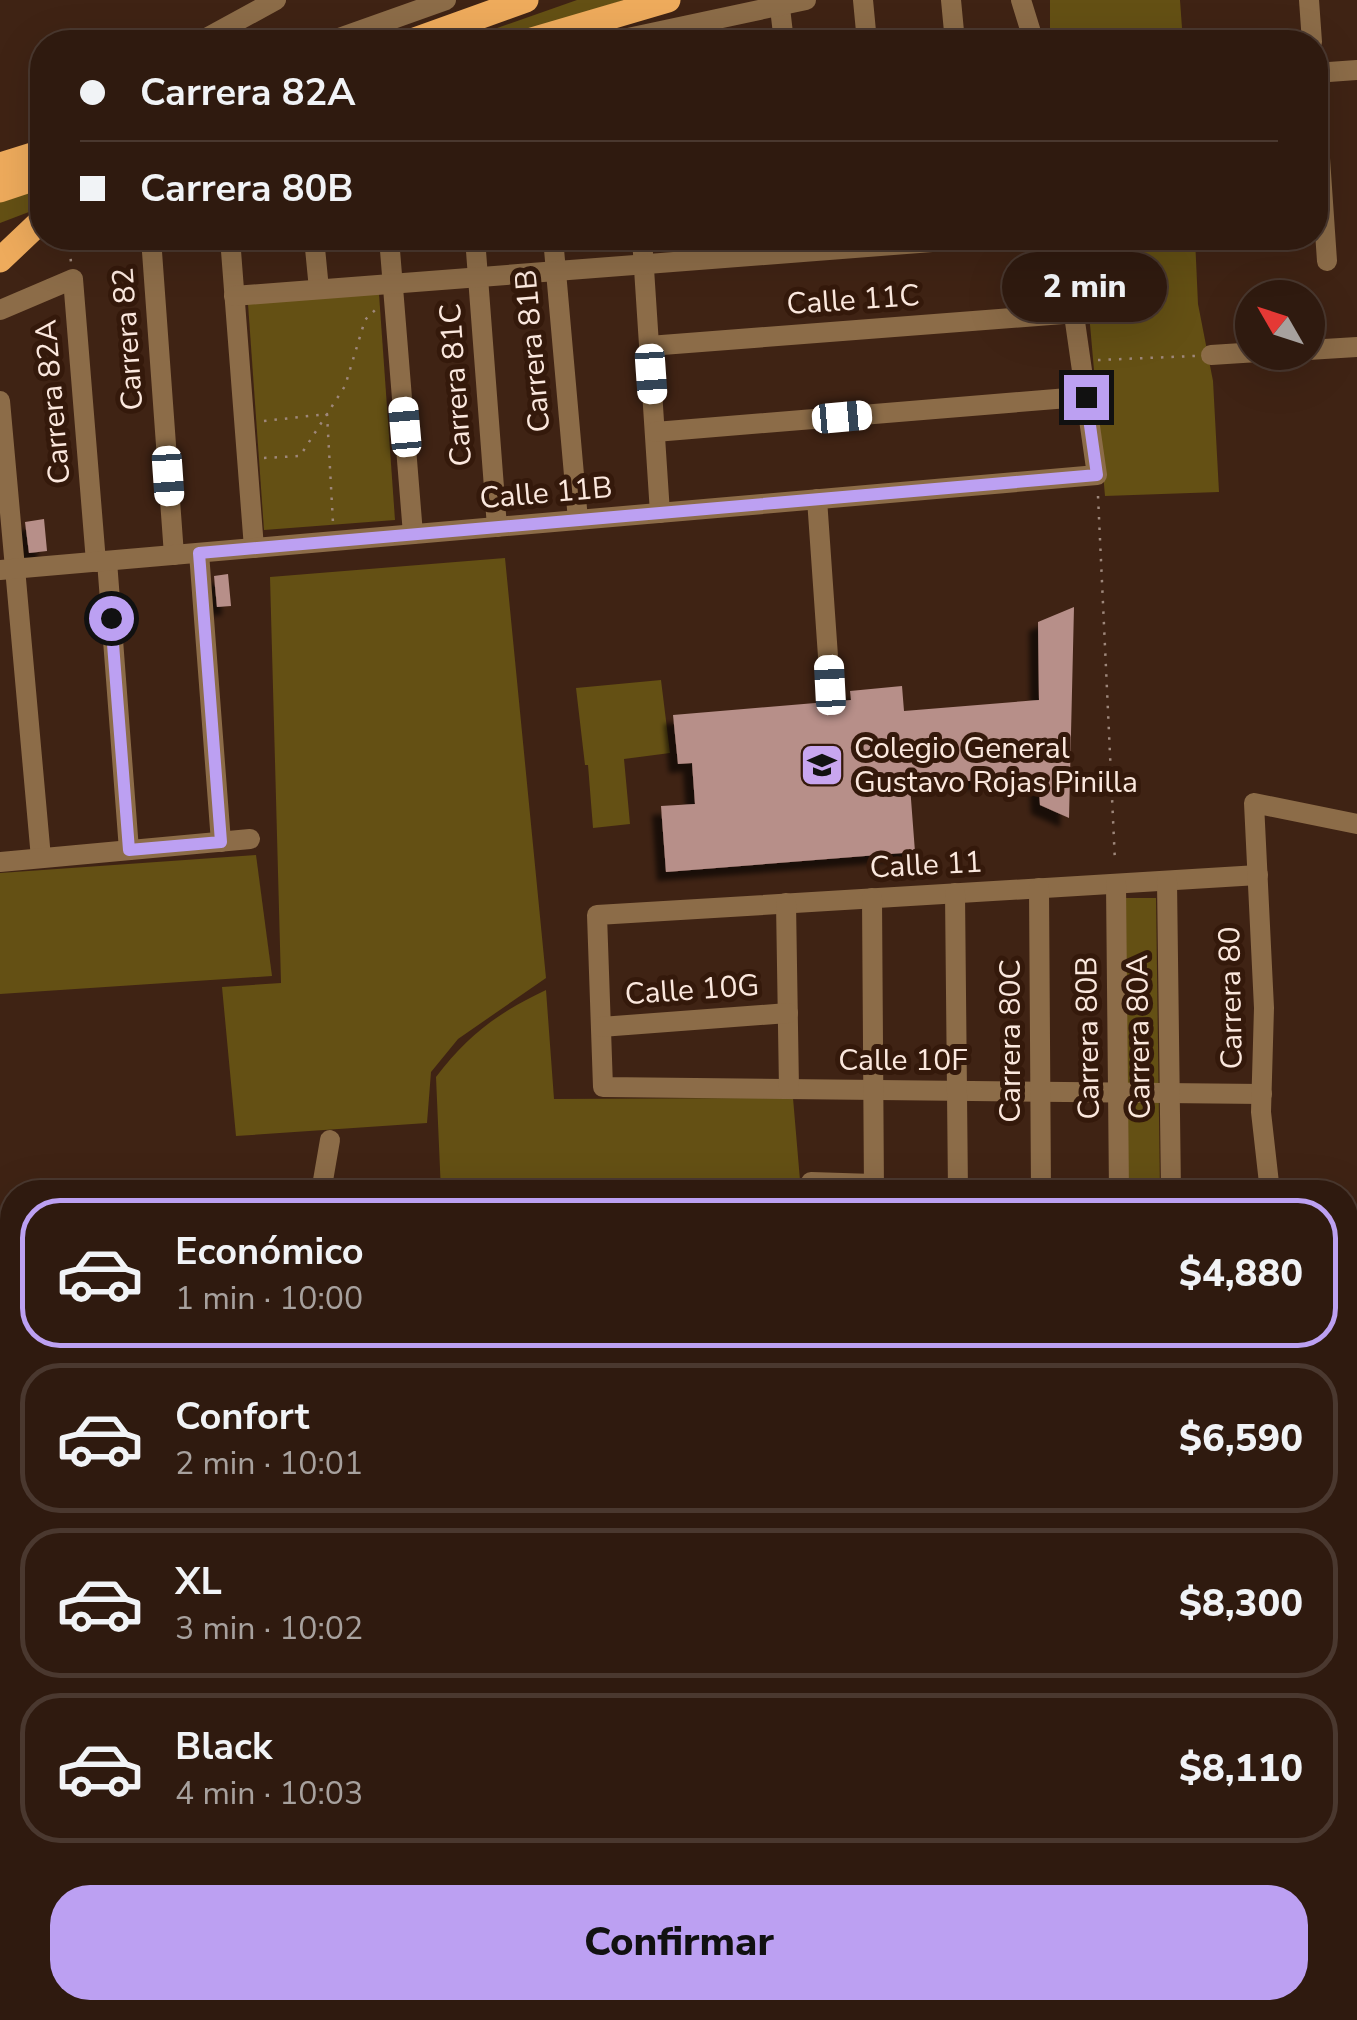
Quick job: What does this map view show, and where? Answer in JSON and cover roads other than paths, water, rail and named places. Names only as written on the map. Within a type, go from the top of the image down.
[{"type":"main road","points":[[564,30],[668,0]]},
{"type":"main road","points":[[441,30],[513,3]]},
{"type":"main road","points":[[0,165],[30,156]]},
{"type":"main road","points":[[0,190],[30,180]]},
{"type":"main road","points":[[0,238],[30,226]]},
{"type":"main road","points":[[0,260],[30,232]]},
{"type":"street","points":[[221,30],[276,0]]},
{"type":"street","points":[[362,30],[446,0]]},
{"type":"street","points":[[718,30],[806,0]]},
{"type":"street","points":[[864,0],[867,30]]},
{"type":"street","points":[[951,0],[954,30]]},
{"type":"street","points":[[1020,0],[1030,30]]},
{"type":"street","points":[[1310,0],[1311,30]]},
{"type":"street","points":[[780,8],[783,30]]},
{"type":"street","points":[[620,30],[626,11]]},
{"type":"street","points":[[1328,72],[1357,70]]},
{"type":"street","name":"Carrera 82","points":[[152,250],[174,555]]},
{"type":"street","points":[[231,250],[254,548]]},
{"type":"street","points":[[315,250],[320,289]]},
{"type":"street","points":[[391,250],[414,534]]},
{"type":"street","name":"Carrera 81C","points":[[476,250],[497,527]]},
{"type":"street","name":"Carrera 81B","points":[[555,250],[578,520]]},
{"type":"street","points":[[642,250],[660,513]]},
{"type":"street","points":[[234,296],[643,264],[711,250]]},
{"type":"street","name":"Calle 11B","points":[[8,570],[1097,475],[1065,250]]},
{"type":"street","points":[[1326,250],[1327,260]]},
{"type":"street","name":"Carrera 82A","points":[[0,310],[73,279],[129,850]]},
{"type":"street","name":"Calle 11C","points":[[649,346],[1062,314]]},
{"type":"street","points":[[1325,349],[1357,347]]},
{"type":"street","points":[[1211,355],[1235,353]]},
{"type":"street","points":[[654,432],[1068,398]]},
{"type":"street","points":[[0,401],[8,570],[40,858]]},
{"type":"street","points":[[817,499],[830,685]]},
{"type":"street","points":[[199,553],[221,842]]},
{"type":"street","name":"Carrera 80","points":[[1268,1180],[1262,1134],[1264,1008],[1254,803],[1357,824]]},
{"type":"street","points":[[0,862],[250,839]]},
{"type":"street","name":"Calle 11","points":[[601,1027],[597,914],[1258,875]]},
{"type":"street","name":"Carrera 80A","points":[[1166,881],[1172,1180]]},
{"type":"street","name":"Carrera 80B","points":[[1116,884],[1119,1180]]},
{"type":"street","name":"Carrera 80C","points":[[1039,888],[1040,1180]]},
{"type":"street","points":[[955,893],[958,1180]]},
{"type":"street","points":[[872,898],[874,1180]]},
{"type":"street","points":[[786,903],[789,1089]]},
{"type":"street","name":"Calle 10G","points":[[601,1027],[788,1013]]},
{"type":"street","name":"Calle 10F","points":[[601,1027],[603,1088],[1262,1094]]},
{"type":"street","points":[[323,1180],[330,1140]]},
{"type":"place","name":"Colegio General Gustavo Rojas Pinilla","points":[[822,765]]}]
